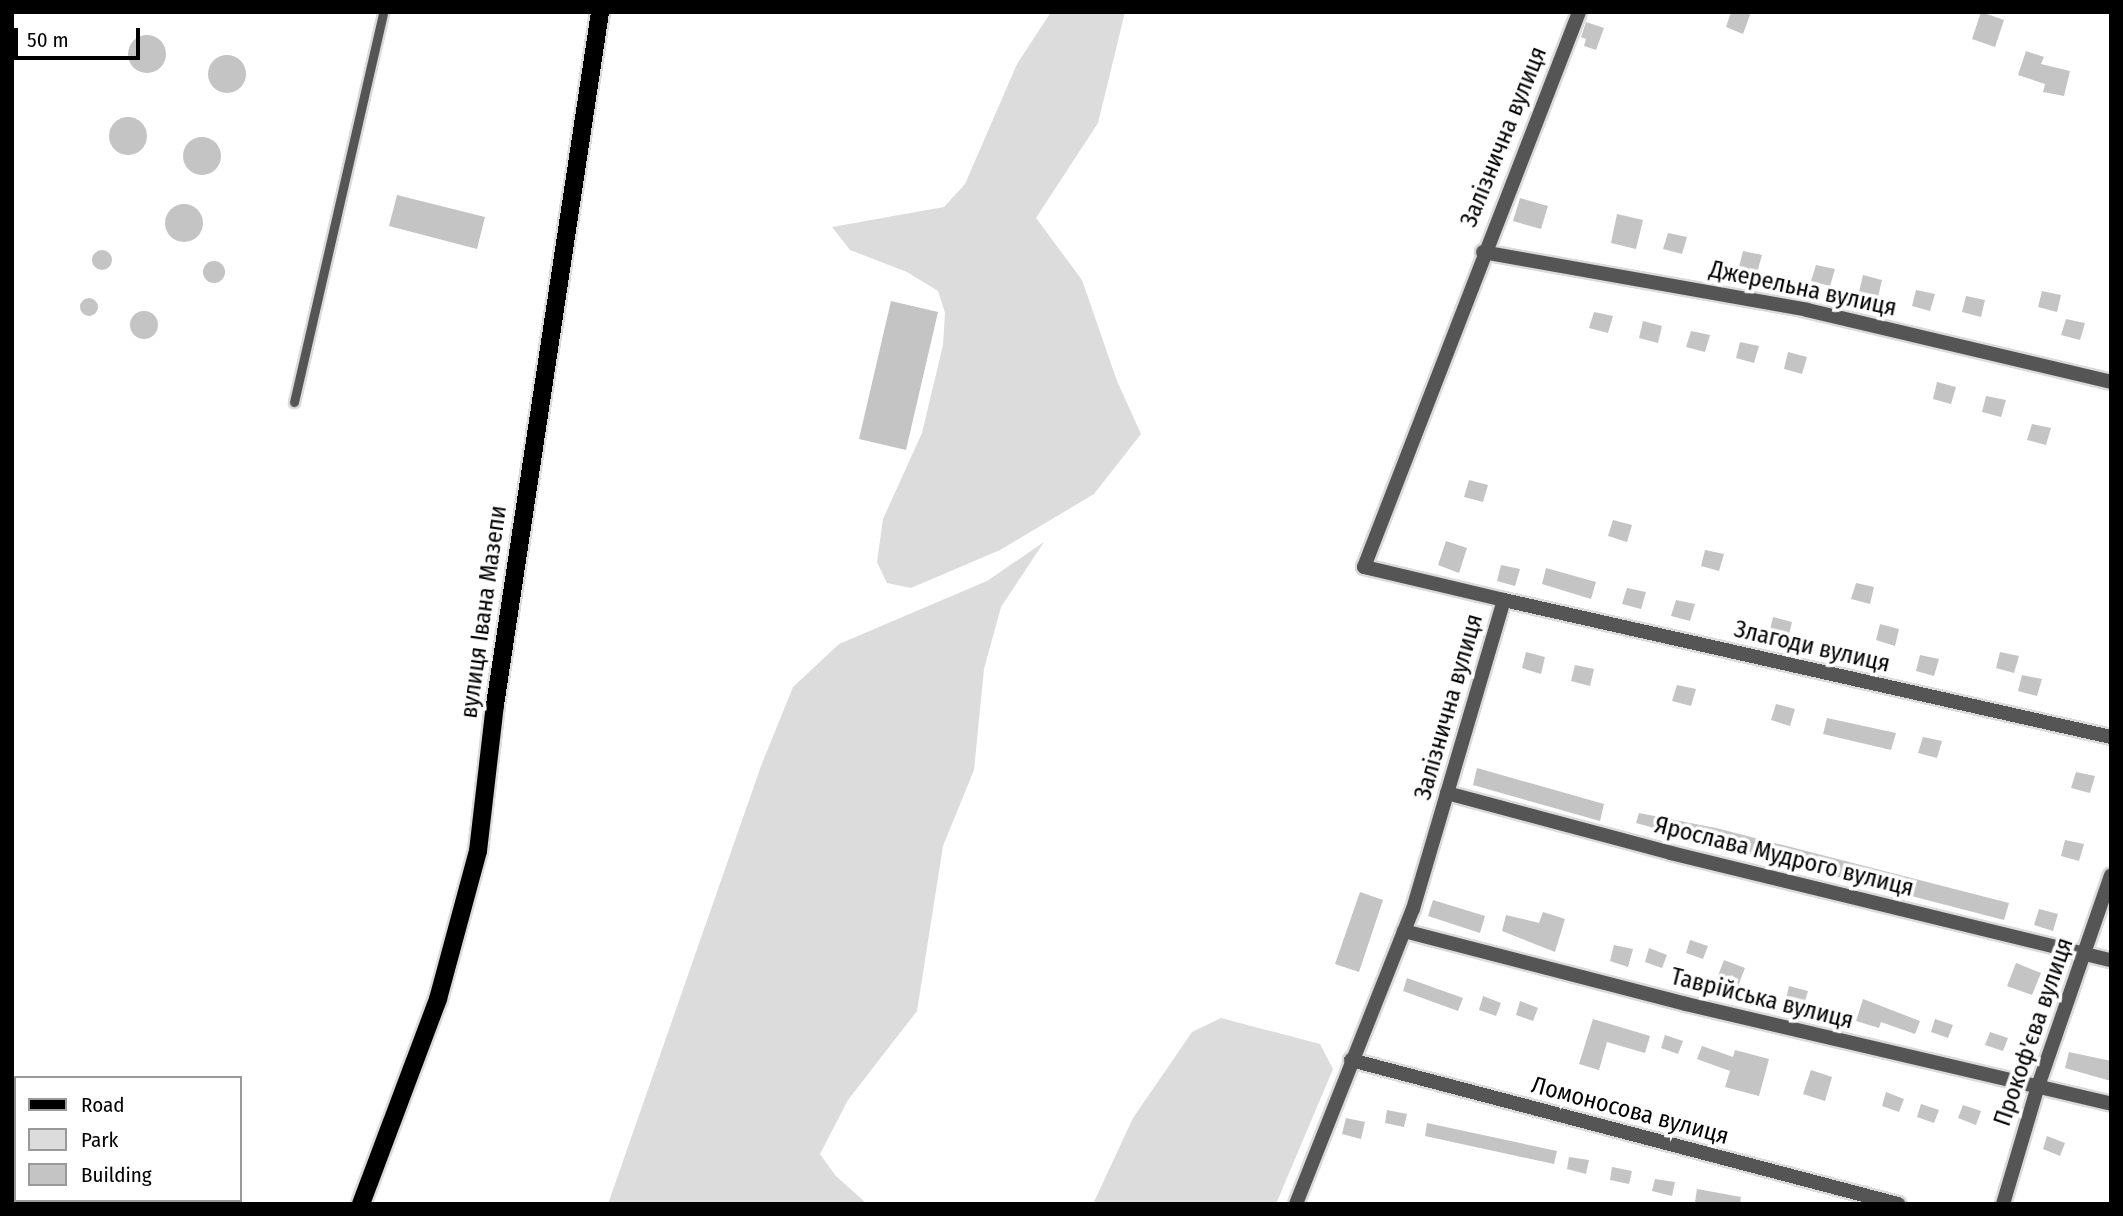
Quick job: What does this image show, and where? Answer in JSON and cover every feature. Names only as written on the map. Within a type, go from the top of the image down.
[{"type":"main road","name":"вулиця Івана Мазепи","points":[[361,1204],[438,999],[478,851],[495,705],[600,12]]},
{"type":"street","name":"Залізнична вулиця","points":[[1296,1204],[1404,932],[1504,600],[1363,567],[1483,252],[1579,12]]},
{"type":"street","name":"Джерельна вулиця","points":[[1483,252],[1807,310],[2111,382]]},
{"type":"street","name":"Злагоди вулиця","points":[[1504,600],[2111,737]]},
{"type":"street","name":"Ярослава Мудрого вулиця","points":[[1447,793],[1671,853],[2111,960]]},
{"type":"street","name":"Прокоф'єва вулиця","points":[[2003,1204],[2037,1088],[2111,875]]},
{"type":"street","name":"Таврійська вулиця","points":[[1404,932],[2111,1104]]},
{"type":"street","name":"Ломоносова вулиця","points":[[1351,1060],[1898,1204]]},
{"type":"lane","points":[[294,402],[383,12]]},
{"type":"green space","points":[[1051,12],[1125,12],[1098,123],[1036,218],[1082,280],[1117,381],[1141,434],[1094,494],[1000,550],[911,588],[887,583],[877,562],[883,519],[922,433],[943,345],[945,313],[938,291],[907,272],[850,250],[832,227],[944,207],[965,184],[1017,64]]},
{"type":"green space","points":[[1044,542],[1001,607],[984,669],[974,770],[943,846],[917,1011],[848,1100],[820,1154],[835,1175],[867,1204],[608,1204],[761,766],[793,687],[839,644],[987,581]]},
{"type":"green space","points":[[1221,1018],[1320,1044],[1333,1069],[1276,1204],[1093,1204],[1133,1118],[1192,1032]]},
{"type":"building","points":[[1731,12],[1751,12],[1743,34],[1726,27]]},
{"type":"building","points":[[1981,12],[2004,20],[1995,47],[1972,39]]},
{"type":"building","points":[[1586,22],[1604,28],[1596,50],[1584,46],[1586,39],[1581,37]]},
{"type":"building","points":[[147,35],[161,40],[166,54],[161,68],[147,73],[133,68],[128,54],[133,40]]},
{"type":"building","points":[[2026,51],[2044,57],[2041,64],[2070,71],[2064,96],[2043,92],[2045,84],[2018,75]]},
{"type":"building","points":[[227,55],[241,60],[246,74],[241,88],[227,93],[213,88],[208,74],[213,60]]},
{"type":"building","points":[[128,117],[142,122],[147,136],[142,150],[128,155],[114,150],[109,136],[114,122]]},
{"type":"building","points":[[202,137],[216,142],[221,156],[216,170],[202,175],[188,170],[183,156],[188,142]]},
{"type":"building","points":[[397,195],[485,217],[477,249],[389,226]]},
{"type":"building","points":[[1520,198],[1548,206],[1541,229],[1513,221]]},
{"type":"building","points":[[184,204],[198,209],[203,223],[198,237],[184,242],[170,237],[165,223],[170,209]]},
{"type":"building","points":[[1617,214],[1643,220],[1636,249],[1611,243]]},
{"type":"building","points":[[1668,233],[1687,237],[1682,254],[1663,249]]},
{"type":"building","points":[[102,250],[109,253],[112,260],[109,267],[102,270],[95,267],[92,260],[95,253]]},
{"type":"building","points":[[1743,251],[1762,255],[1757,273],[1739,267]]},
{"type":"building","points":[[214,261],[222,264],[225,272],[222,280],[214,283],[206,280],[203,272],[206,264]]},
{"type":"building","points":[[1816,265],[1835,269],[1830,286],[1811,281]]},
{"type":"building","points":[[1863,275],[1882,280],[1878,297],[1859,292]]},
{"type":"building","points":[[1916,290],[1935,294],[1930,311],[1912,306]]},
{"type":"building","points":[[2042,291],[2061,295],[2057,312],[2038,307]]},
{"type":"building","points":[[1966,296],[1985,300],[1981,317],[1962,312]]},
{"type":"building","points":[[89,298],[95,301],[98,307],[95,313],[89,316],[83,313],[80,307],[83,301]]},
{"type":"building","points":[[891,301],[938,312],[906,450],[859,439]]},
{"type":"building","points":[[144,311],[154,315],[158,325],[154,335],[144,339],[134,335],[130,325],[134,315]]},
{"type":"building","points":[[1594,312],[1613,316],[1608,333],[1589,328]]},
{"type":"building","points":[[2066,319],[2085,323],[2080,340],[2061,335]]},
{"type":"building","points":[[1643,321],[1662,326],[1658,343],[1639,338]]},
{"type":"building","points":[[1691,331],[1710,335],[1705,352],[1686,347]]},
{"type":"building","points":[[1740,342],[1759,346],[1754,363],[1736,358]]},
{"type":"building","points":[[1788,352],[1807,357],[1802,374],[1784,369]]},
{"type":"building","points":[[1937,382],[1956,387],[1951,404],[1933,399]]},
{"type":"building","points":[[1986,396],[2006,400],[2001,417],[1982,412]]},
{"type":"building","points":[[2032,424],[2051,428],[2046,445],[2027,440]]},
{"type":"building","points":[[1469,480],[1488,485],[1483,502],[1464,497]]},
{"type":"building","points":[[1613,520],[1632,525],[1627,542],[1608,536]]},
{"type":"building","points":[[1446,541],[1467,548],[1459,573],[1438,565]]},
{"type":"building","points":[[1705,550],[1724,554],[1719,571],[1701,566]]},
{"type":"building","points":[[1501,565],[1520,569],[1515,586],[1497,581]]},
{"type":"building","points":[[1546,568],[1596,582],[1591,599],[1542,584]]},
{"type":"building","points":[[1856,583],[1874,587],[1870,604],[1851,599]]},
{"type":"building","points":[[1627,588],[1646,592],[1641,609],[1622,604]]},
{"type":"building","points":[[1676,600],[1695,604],[1690,621],[1671,616]]},
{"type":"building","points":[[1773,617],[1792,622],[1788,639],[1769,634]]},
{"type":"building","points":[[1880,624],[1899,629],[1895,646],[1876,640]]},
{"type":"building","points":[[1526,652],[1545,657],[1541,674],[1522,668]]},
{"type":"building","points":[[2000,652],[2019,656],[2014,673],[1996,668]]},
{"type":"building","points":[[1920,655],[1939,659],[1934,676],[1916,671]]},
{"type":"building","points":[[1575,665],[1594,669],[1590,686],[1571,681]]},
{"type":"building","points":[[2022,675],[2042,679],[2037,696],[2018,691]]},
{"type":"building","points":[[1677,685],[1696,689],[1691,706],[1672,701]]},
{"type":"building","points":[[1776,704],[1795,709],[1790,726],[1771,720]]},
{"type":"building","points":[[1827,718],[1896,733],[1891,750],[1823,734]]},
{"type":"building","points":[[1923,737],[1942,741],[1937,758],[1918,753]]},
{"type":"building","points":[[1477,768],[1604,804],[1600,821],[1473,785]]},
{"type":"building","points":[[2076,772],[2095,776],[2090,793],[2071,788]]},
{"type":"building","points":[[1639,813],[1716,828],[2009,903],[2004,920],[1672,834],[1671,838],[1652,833],[1654,828],[1636,823]]},
{"type":"building","points":[[2065,840],[2084,844],[2079,861],[2061,856]]},
{"type":"building","points":[[1360,892],[1383,900],[1359,972],[1335,964]]},
{"type":"building","points":[[1433,900],[1485,916],[1480,933],[1428,916]]},
{"type":"building","points":[[2039,909],[2058,914],[2053,931],[2034,925]]},
{"type":"building","points":[[1543,912],[1565,919],[1555,952],[1502,931],[1506,915],[1539,923]]},
{"type":"building","points":[[1690,940],[1708,946],[1703,959],[1686,953]]},
{"type":"building","points":[[1614,945],[1633,949],[1628,967],[1610,961]]},
{"type":"building","points":[[1649,948],[1667,955],[1662,968],[1645,962]]},
{"type":"building","points":[[1724,960],[1745,968],[1735,994],[1714,986]]},
{"type":"building","points":[[2016,963],[2041,973],[2032,995],[2007,986]]},
{"type":"building","points":[[1407,978],[1463,998],[1458,1011],[1403,991]]},
{"type":"building","points":[[1789,986],[1808,991],[1803,1008],[1785,1003]]},
{"type":"building","points":[[1483,996],[1501,1003],[1496,1016],[1479,1010]]},
{"type":"building","points":[[1863,999],[1920,1021],[1915,1034],[1881,1022],[1879,1028],[1856,1021]]},
{"type":"building","points":[[1520,1001],[1538,1008],[1533,1021],[1516,1015]]},
{"type":"building","points":[[1593,1019],[1650,1036],[1645,1053],[1607,1042],[1599,1070],[1579,1064]]},
{"type":"building","points":[[1935,1019],[1953,1025],[1948,1038],[1931,1032]]},
{"type":"building","points":[[1990,1032],[2008,1038],[2003,1051],[1985,1045]]},
{"type":"building","points":[[1665,1035],[1683,1041],[1678,1054],[1661,1048]]},
{"type":"building","points":[[1702,1046],[1733,1057],[1735,1050],[1769,1059],[1759,1096],[1725,1087],[1730,1071],[1697,1059]]},
{"type":"building","points":[[2069,1052],[2111,1061],[2111,1081],[2065,1068]]},
{"type":"building","points":[[1811,1070],[1832,1077],[1825,1101],[1803,1094]]},
{"type":"building","points":[[1886,1092],[1904,1099],[1899,1112],[1882,1106]]},
{"type":"building","points":[[1921,1104],[1939,1110],[1934,1123],[1917,1117]]},
{"type":"building","points":[[1963,1105],[1981,1111],[1976,1125],[1958,1118]]},
{"type":"building","points":[[1387,1110],[1407,1114],[1404,1127],[1385,1123]]},
{"type":"building","points":[[1346,1118],[1365,1122],[1361,1139],[1342,1134]]},
{"type":"building","points":[[1427,1123],[1557,1151],[1554,1164],[1425,1136]]},
{"type":"building","points":[[2047,1136],[2065,1143],[2060,1156],[2043,1149]]},
{"type":"building","points":[[1569,1157],[1589,1160],[1586,1174],[1567,1169]]},
{"type":"building","points":[[1612,1167],[1632,1171],[1629,1184],[1610,1180]]},
{"type":"building","points":[[1655,1179],[1675,1182],[1672,1196],[1652,1191]]},
{"type":"building","points":[[1697,1189],[1741,1197],[1740,1204],[1695,1202]]}]
